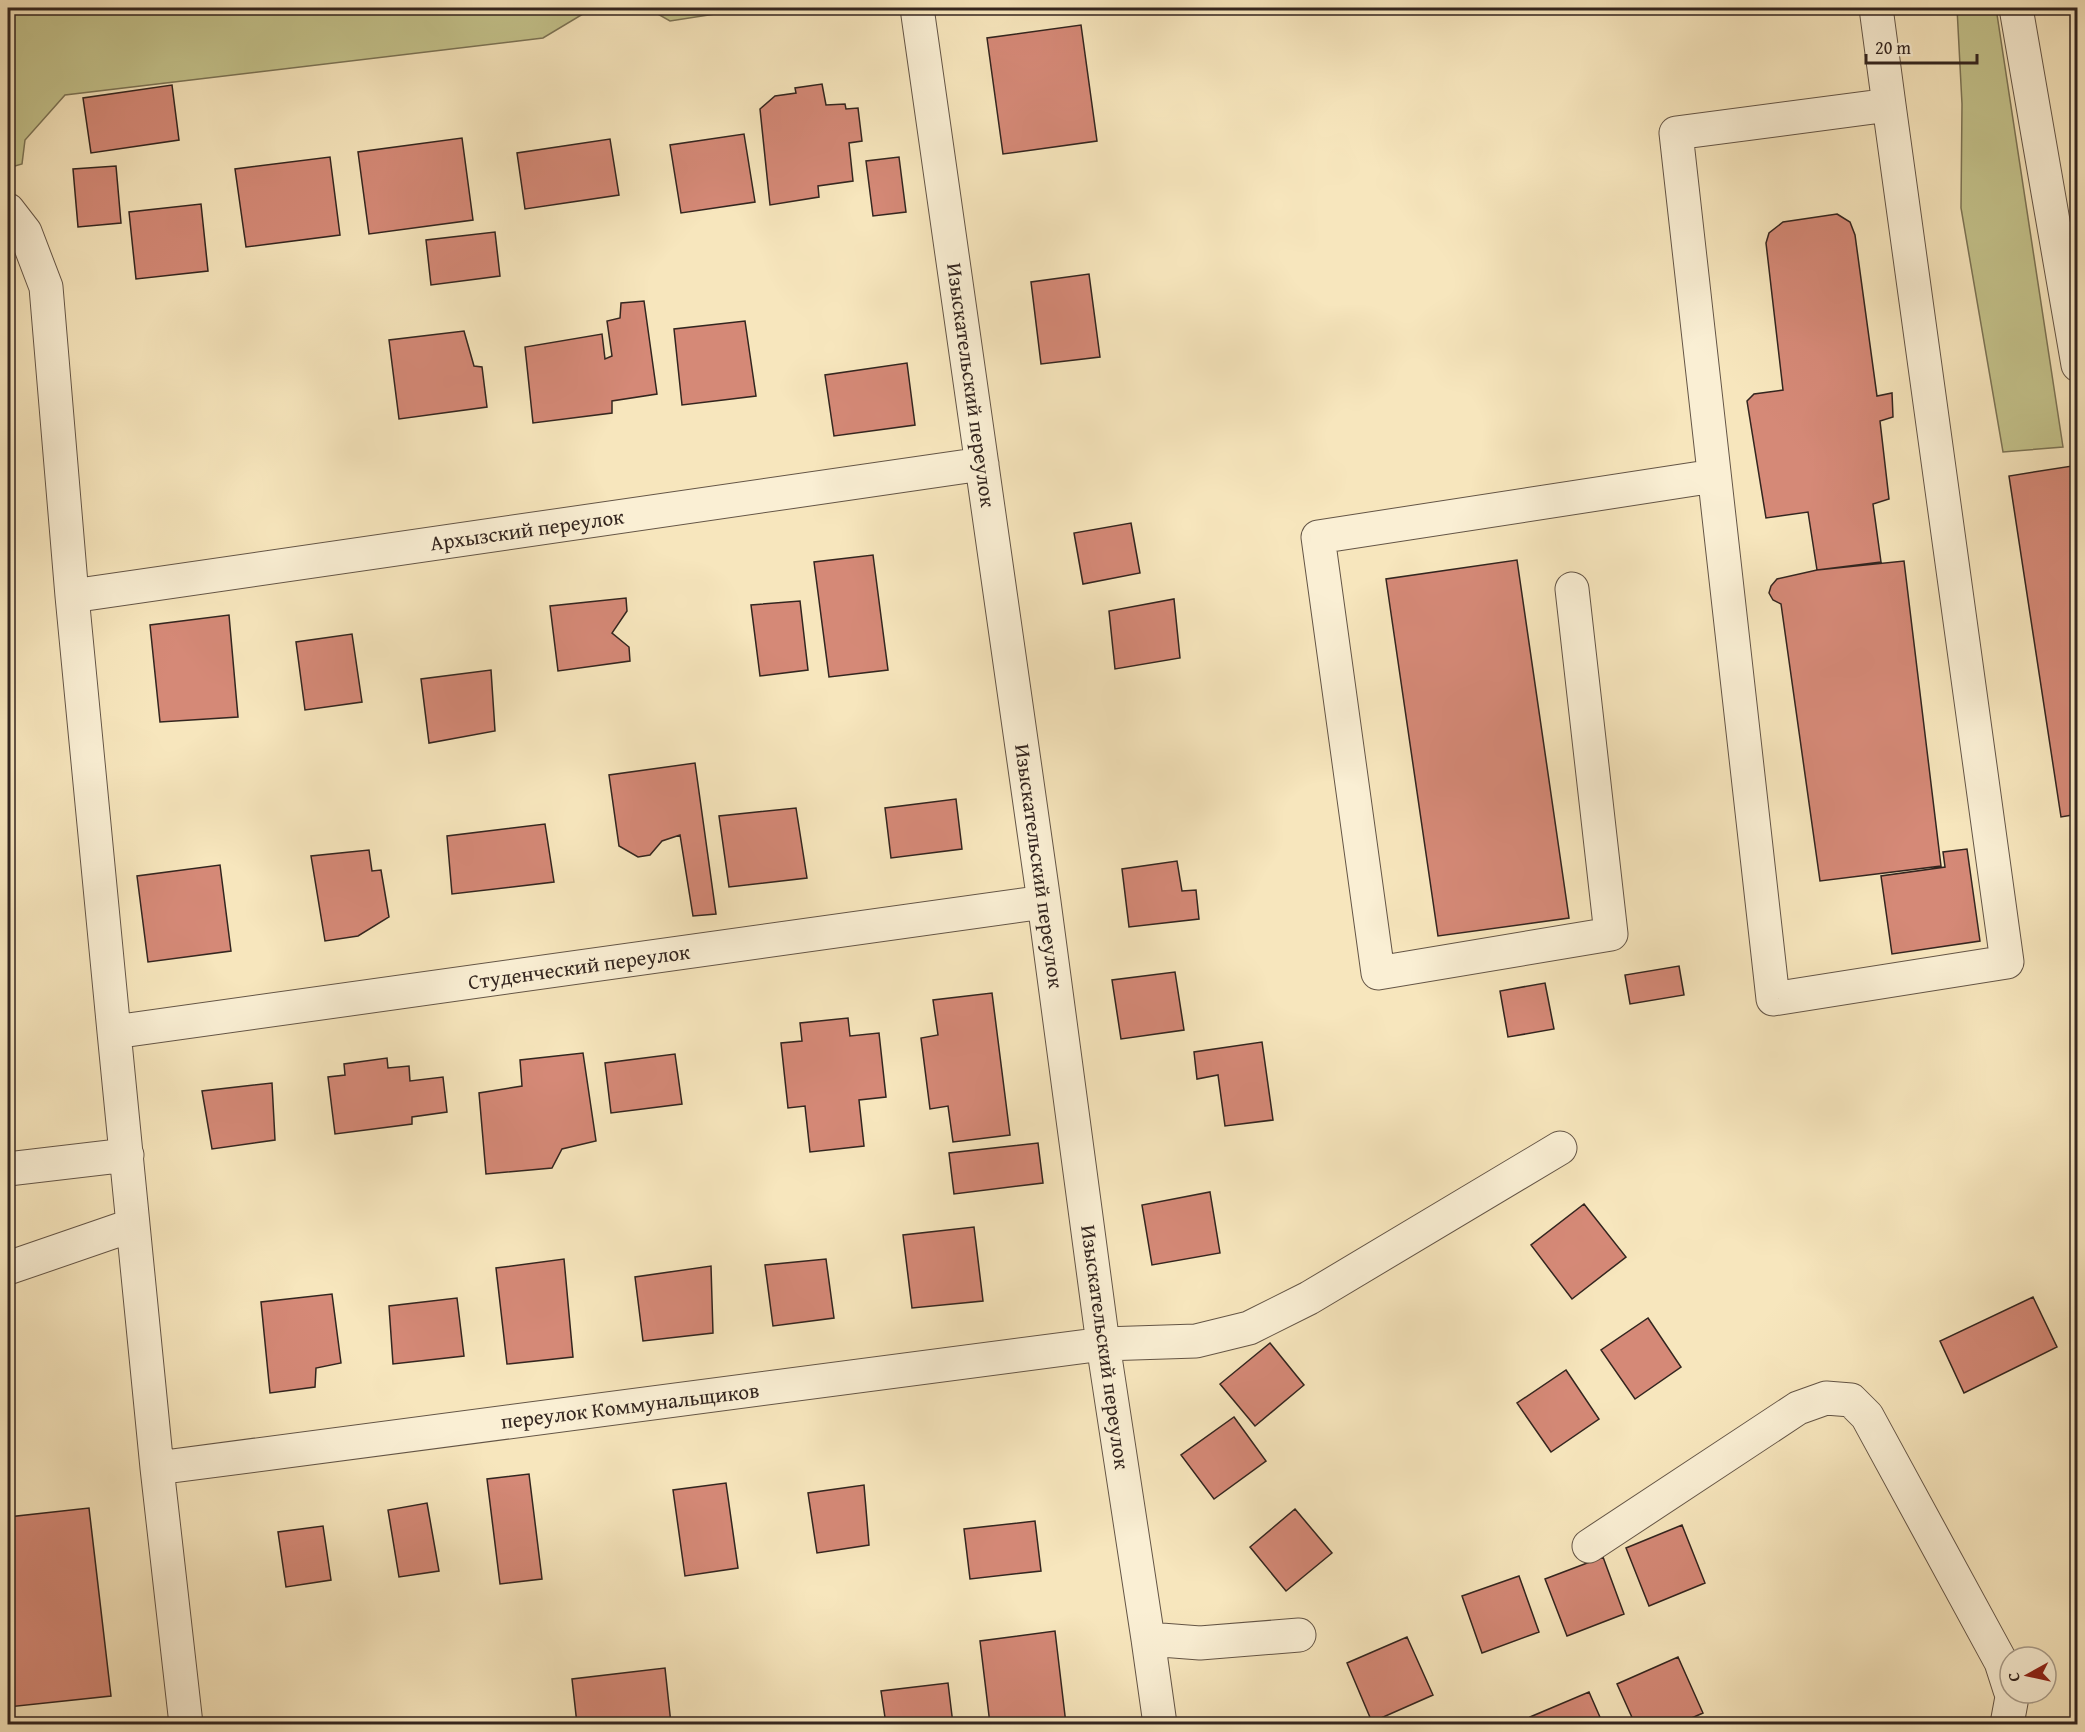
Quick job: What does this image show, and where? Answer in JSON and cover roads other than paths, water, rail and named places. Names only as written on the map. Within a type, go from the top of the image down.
[{"type":"street","name":"Изыскательский переулок","points":[[917,8],[1044,902],[1103,1344],[1160,1725]]},
{"type":"street","points":[[1876,8],[2007,962],[1773,999],[1676,133],[1889,105]]},
{"type":"street","points":[[2016,8],[2078,365]]},
{"type":"street","points":[[8,210],[25,232],[46,287],[72,596],[114,1032],[186,1725]]},
{"type":"street","name":"Архызский переулок","points":[[72,596],[982,464]]},
{"type":"street","points":[[1572,589],[1611,934],[1378,973],[1318,537],[1714,476]]},
{"type":"street","name":"Студенческий переулок","points":[[114,1032],[1044,902]]},
{"type":"street","name":"переулок Коммунальщиков","points":[[158,1468],[1103,1344],[1196,1341],[1249,1328],[1309,1298],[1560,1148]]},
{"type":"street","points":[[8,1169],[127,1155]]},
{"type":"street","points":[[8,1268],[133,1225]]},
{"type":"street","points":[[1589,1546],[1798,1407],[1826,1398],[1851,1400],[1867,1416],[1998,1657]]},
{"type":"street","points":[[1148,1639],[1200,1643],[1299,1635]]},
{"type":"street","points":[[2007,1725],[2011,1705]]}]
